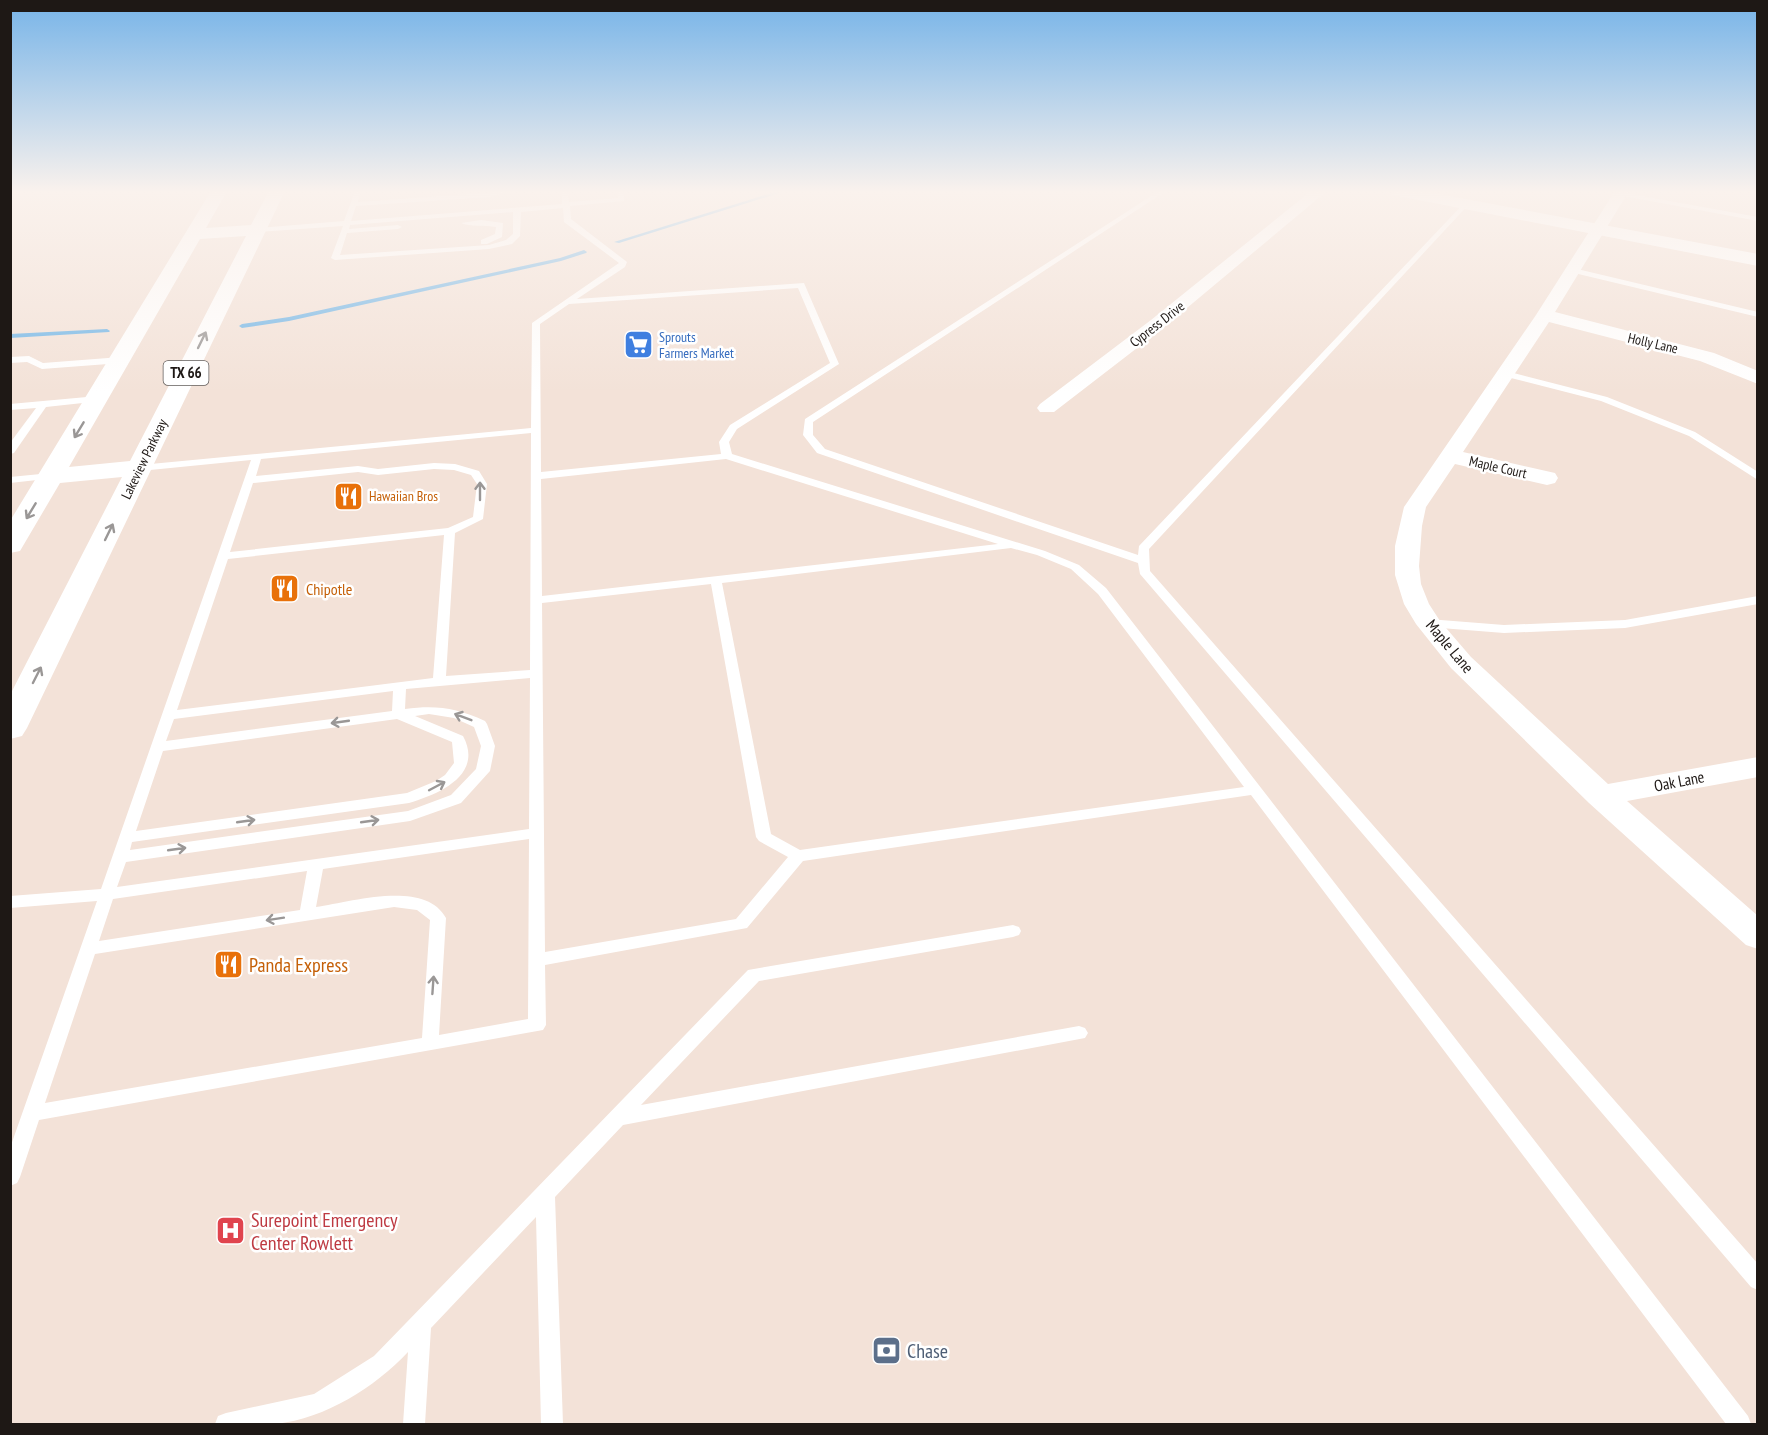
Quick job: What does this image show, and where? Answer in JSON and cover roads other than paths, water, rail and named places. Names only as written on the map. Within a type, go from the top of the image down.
[{"type":"main road","points":[[10,545],[180,258]]},
{"type":"main road","name":"Lakeview Parkway","points":[[10,728],[244,258]]},
{"type":"main road","points":[[51,476],[140,468]]},
{"type":"street","name":"Cypress Drive","points":[[1047,408],[1157,324],[1238,258]]},
{"type":"street","name":"Maple Lane","points":[[1580,258],[1506,374],[1415,507],[1409,527],[1409,584],[1428,623],[1462,664],[1600,796],[1758,936]]},
{"type":"street","name":"Holly Lane","points":[[1545,315],[1707,357],[1758,378]]},
{"type":"street","name":"Maple Court","points":[[1450,456],[1546,478]]},
{"type":"street","name":"Oak Lane","points":[[1600,796],[1758,767]]},
{"type":"lane","points":[[32,1113],[537,1025],[536,323],[622,265],[623,262],[618,258]]},
{"type":"lane","points":[[1060,258],[808,421],[808,435],[821,451],[1143,561]]},
{"type":"lane","points":[[1415,258],[1143,548],[1144,573],[1758,1280]]},
{"type":"lane","points":[[1573,270],[1758,315]]},
{"type":"lane","points":[[566,303],[801,285],[835,364],[733,427],[724,441],[727,456]]},
{"type":"lane","points":[[10,360],[29,359],[42,366],[121,360]]},
{"type":"lane","points":[[1506,374],[1604,399],[1692,434],[1758,477]]},
{"type":"lane","points":[[10,407],[98,399]]},
{"type":"lane","points":[[10,451],[43,404]]},
{"type":"lane","points":[[140,468],[536,430]]},
{"type":"lane","points":[[536,476],[727,456],[1014,545],[1075,567],[1102,591],[1740,1425]]},
{"type":"lane","points":[[10,1177],[257,457]]},
{"type":"lane","points":[[223,556],[450,531],[478,519],[482,484],[475,473],[455,467],[434,466],[378,472],[355,478],[247,485]]},
{"type":"lane","points":[[10,480],[51,476]]},
{"type":"lane","points":[[440,681],[450,531]]},
{"type":"lane","points":[[536,600],[1014,545]]},
{"type":"lane","points":[[716,580],[764,837],[798,856],[1254,790]]},
{"type":"lane","points":[[1428,623],[1504,629],[1625,624],[1758,600]]},
{"type":"lane","points":[[168,716],[440,681],[535,674]]},
{"type":"lane","points":[[398,714],[400,686]]},
{"type":"lane","points":[[119,857],[410,816],[456,799],[483,771],[488,746],[480,724],[457,714],[429,710],[158,747]]},
{"type":"lane","points":[[126,838],[409,798],[440,786],[459,769],[463,752],[459,739],[398,714]]},
{"type":"lane","points":[[10,902],[107,894],[537,833]]},
{"type":"lane","points":[[537,960],[741,924],[798,856]]},
{"type":"lane","points":[[307,914],[316,864]]},
{"type":"lane","points":[[88,949],[394,901],[421,904],[438,918],[430,1043]]},
{"type":"lane","points":[[226,1425],[318,1404],[382,1364],[754,975],[1013,931]]},
{"type":"lane","points":[[617,1118],[1079,1033]]},
{"type":"lane","points":[[545,1194],[552,1425]]},
{"type":"lane","points":[[414,1425],[421,1323]]},
{"type":"waterway","points":[[242,326],[289,319],[564,258]]},
{"type":"waterway","points":[[10,336],[107,331]]},
{"type":"place","name":"Sprouts Farmers Market","points":[[638,345]]},
{"type":"place","name":"Hawaiian Bros","points":[[348,496]]},
{"type":"place","name":"Chipotle","points":[[285,589]]},
{"type":"place","name":"Panda Express","points":[[228,965]]},
{"type":"place","name":"Surepoint Emergency Center Rowlett","points":[[230,1231]]},
{"type":"place","name":"Chase","points":[[886,1351]]}]
